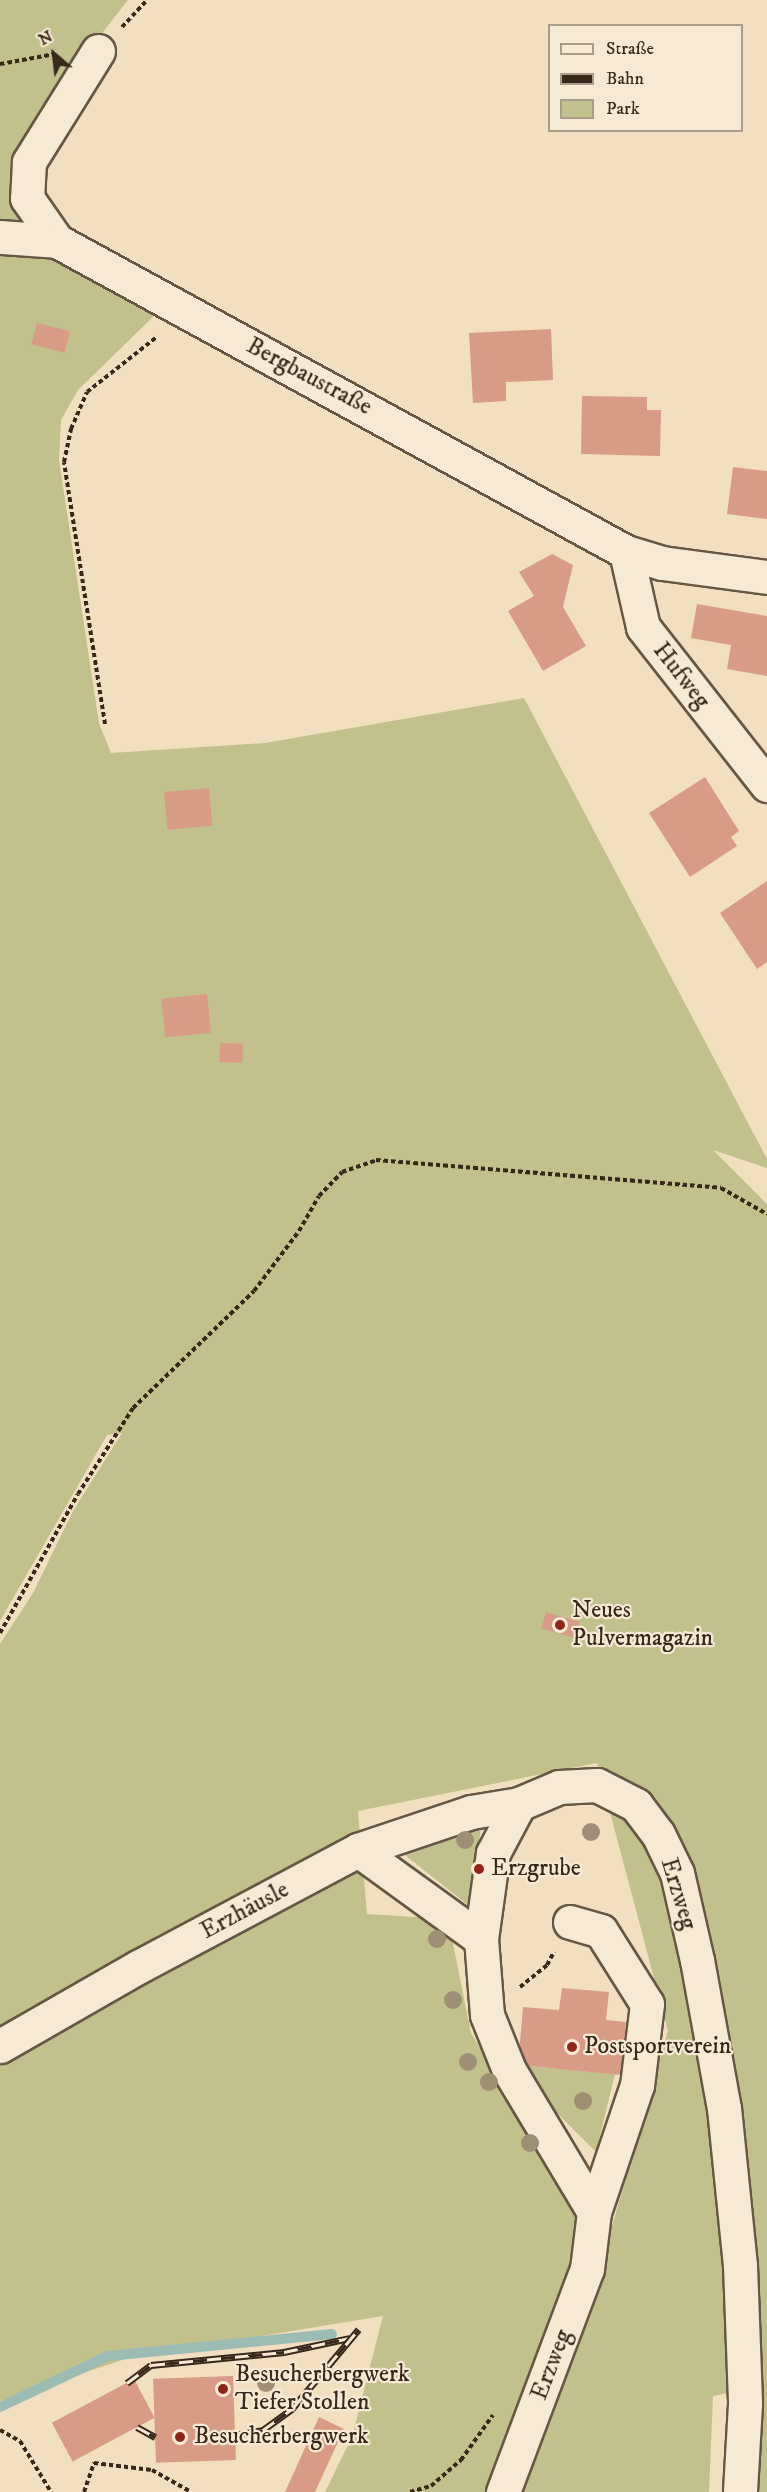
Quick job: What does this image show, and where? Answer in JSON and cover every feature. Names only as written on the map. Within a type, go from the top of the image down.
[{"type":"street","name":"Bergbaustraße","points":[[98,51],[29,162],[27,198],[57,241],[626,552],[662,563],[767,577]]},
{"type":"street","points":[[0,237],[57,241]]},
{"type":"street","name":"Hufweg","points":[[626,552],[643,627],[767,785]]},
{"type":"street","name":"Erzweg","points":[[358,1850],[471,1812],[519,1804],[559,1787],[597,1785],[636,1805],[658,1834],[677,1873],[724,2108],[740,2265],[745,2404],[740,2492]]},
{"type":"street","points":[[519,1804],[494,1853],[481,1939],[487,2015],[509,2070],[594,2212]]},
{"type":"street","points":[[358,1850],[481,1939]]},
{"type":"street","name":"Erzhäusle","points":[[0,2046],[138,1966],[358,1850]]},
{"type":"street","name":"Erzweg","points":[[503,2492],[587,2269],[594,2212],[638,2085],[647,2004],[601,1932],[570,1922]]},
{"type":"path","points":[[0,64],[98,51]]},
{"type":"path","points":[[105,724],[64,462],[71,429],[87,392],[191,313]]},
{"type":"path","points":[[0,1633],[78,1494],[133,1408],[254,1291],[299,1232],[319,1196],[342,1172],[376,1160],[721,1188],[767,1214]]},
{"type":"path","points":[[487,2015],[547,1965],[570,1922]]},
{"type":"path","points":[[410,2492],[431,2486],[461,2460],[499,2406]]},
{"type":"path","points":[[0,2430],[20,2441],[51,2492]]},
{"type":"path","points":[[84,2492],[94,2463],[152,2470],[191,2492]]},
{"type":"green space","points":[[0,0],[128,0],[77,65],[13,201],[159,311],[78,390],[61,420],[59,460],[99,723],[111,753],[265,743],[524,698],[767,1159],[767,1168],[713,1150],[767,1204],[767,2492],[755,2492],[760,2386],[713,2396],[709,2492],[325,2492],[352,2437],[383,2316],[128,2358],[0,2401],[0,1644],[33,1593],[73,1511],[122,1433],[107,1435],[0,1621]],"holes":[[[597,1763],[668,2031],[610,2233],[500,2082],[471,2033],[448,1919],[367,1914],[358,1811]]]},
{"type":"green space","points":[[482,1823],[468,1905],[396,1848]]},
{"type":"green space","points":[[527,2066],[615,2074],[596,2152],[549,2105]]},
{"type":"building","points":[[37,323],[70,331],[65,353],[32,344]]},
{"type":"building","points":[[551,329],[553,380],[506,382],[506,401],[473,403],[469,333]]},
{"type":"building","points":[[582,396],[647,397],[647,410],[661,410],[660,456],[581,454]]},
{"type":"building","points":[[733,467],[767,471],[767,519],[727,514]]},
{"type":"building","points":[[552,554],[573,565],[563,607],[586,646],[543,671],[508,611],[534,596],[519,572]]},
{"type":"building","points":[[697,604],[767,616],[767,676],[727,669],[731,645],[691,638]]},
{"type":"building","points":[[705,777],[739,831],[731,837],[737,846],[690,877],[649,813]]},
{"type":"building","points":[[209,788],[212,826],[167,830],[164,792]]},
{"type":"building","points":[[767,881],[767,962],[757,969],[720,913]]},
{"type":"building","points":[[207,994],[211,1033],[165,1038],[161,999]]},
{"type":"building","points":[[220,1043],[243,1044],[242,1063],[219,1062]]},
{"type":"building","name":"Neues Pulvermagazin","points":[[546,1612],[580,1622],[575,1638],[541,1628]]},
{"type":"building","name":"Postsportverein","points":[[562,1988],[609,1992],[606,2020],[626,2022],[621,2075],[518,2065],[523,2007],[559,2010]]},
{"type":"building","points":[[233,2376],[236,2460],[156,2463],[153,2379]]},
{"type":"building","points":[[134,2379],[155,2418],[73,2462],[52,2423]]},
{"type":"building","points":[[319,2417],[344,2429],[315,2492],[285,2492]]},
{"type":"waterway","points":[[0,2407],[108,2356],[332,2334]]},
{"type":"railway","points":[[235,2435],[263,2430],[292,2409],[359,2329]]},
{"type":"railway","points":[[127,2383],[151,2365],[284,2352],[350,2338]]},
{"type":"railway","points":[[137,2427],[155,2437]]},
{"type":"place","name":"Neues Pulvermagazin","points":[[560,1625]]},
{"type":"place","name":"Erzgrube","points":[[479,1869]]},
{"type":"place","name":"Postsportverein","points":[[572,2047]]},
{"type":"place","name":"Besucherbergwerk Tiefer Stollen","points":[[223,2389]]},
{"type":"place","name":"Besucherbergwerk","points":[[180,2437]]}]
